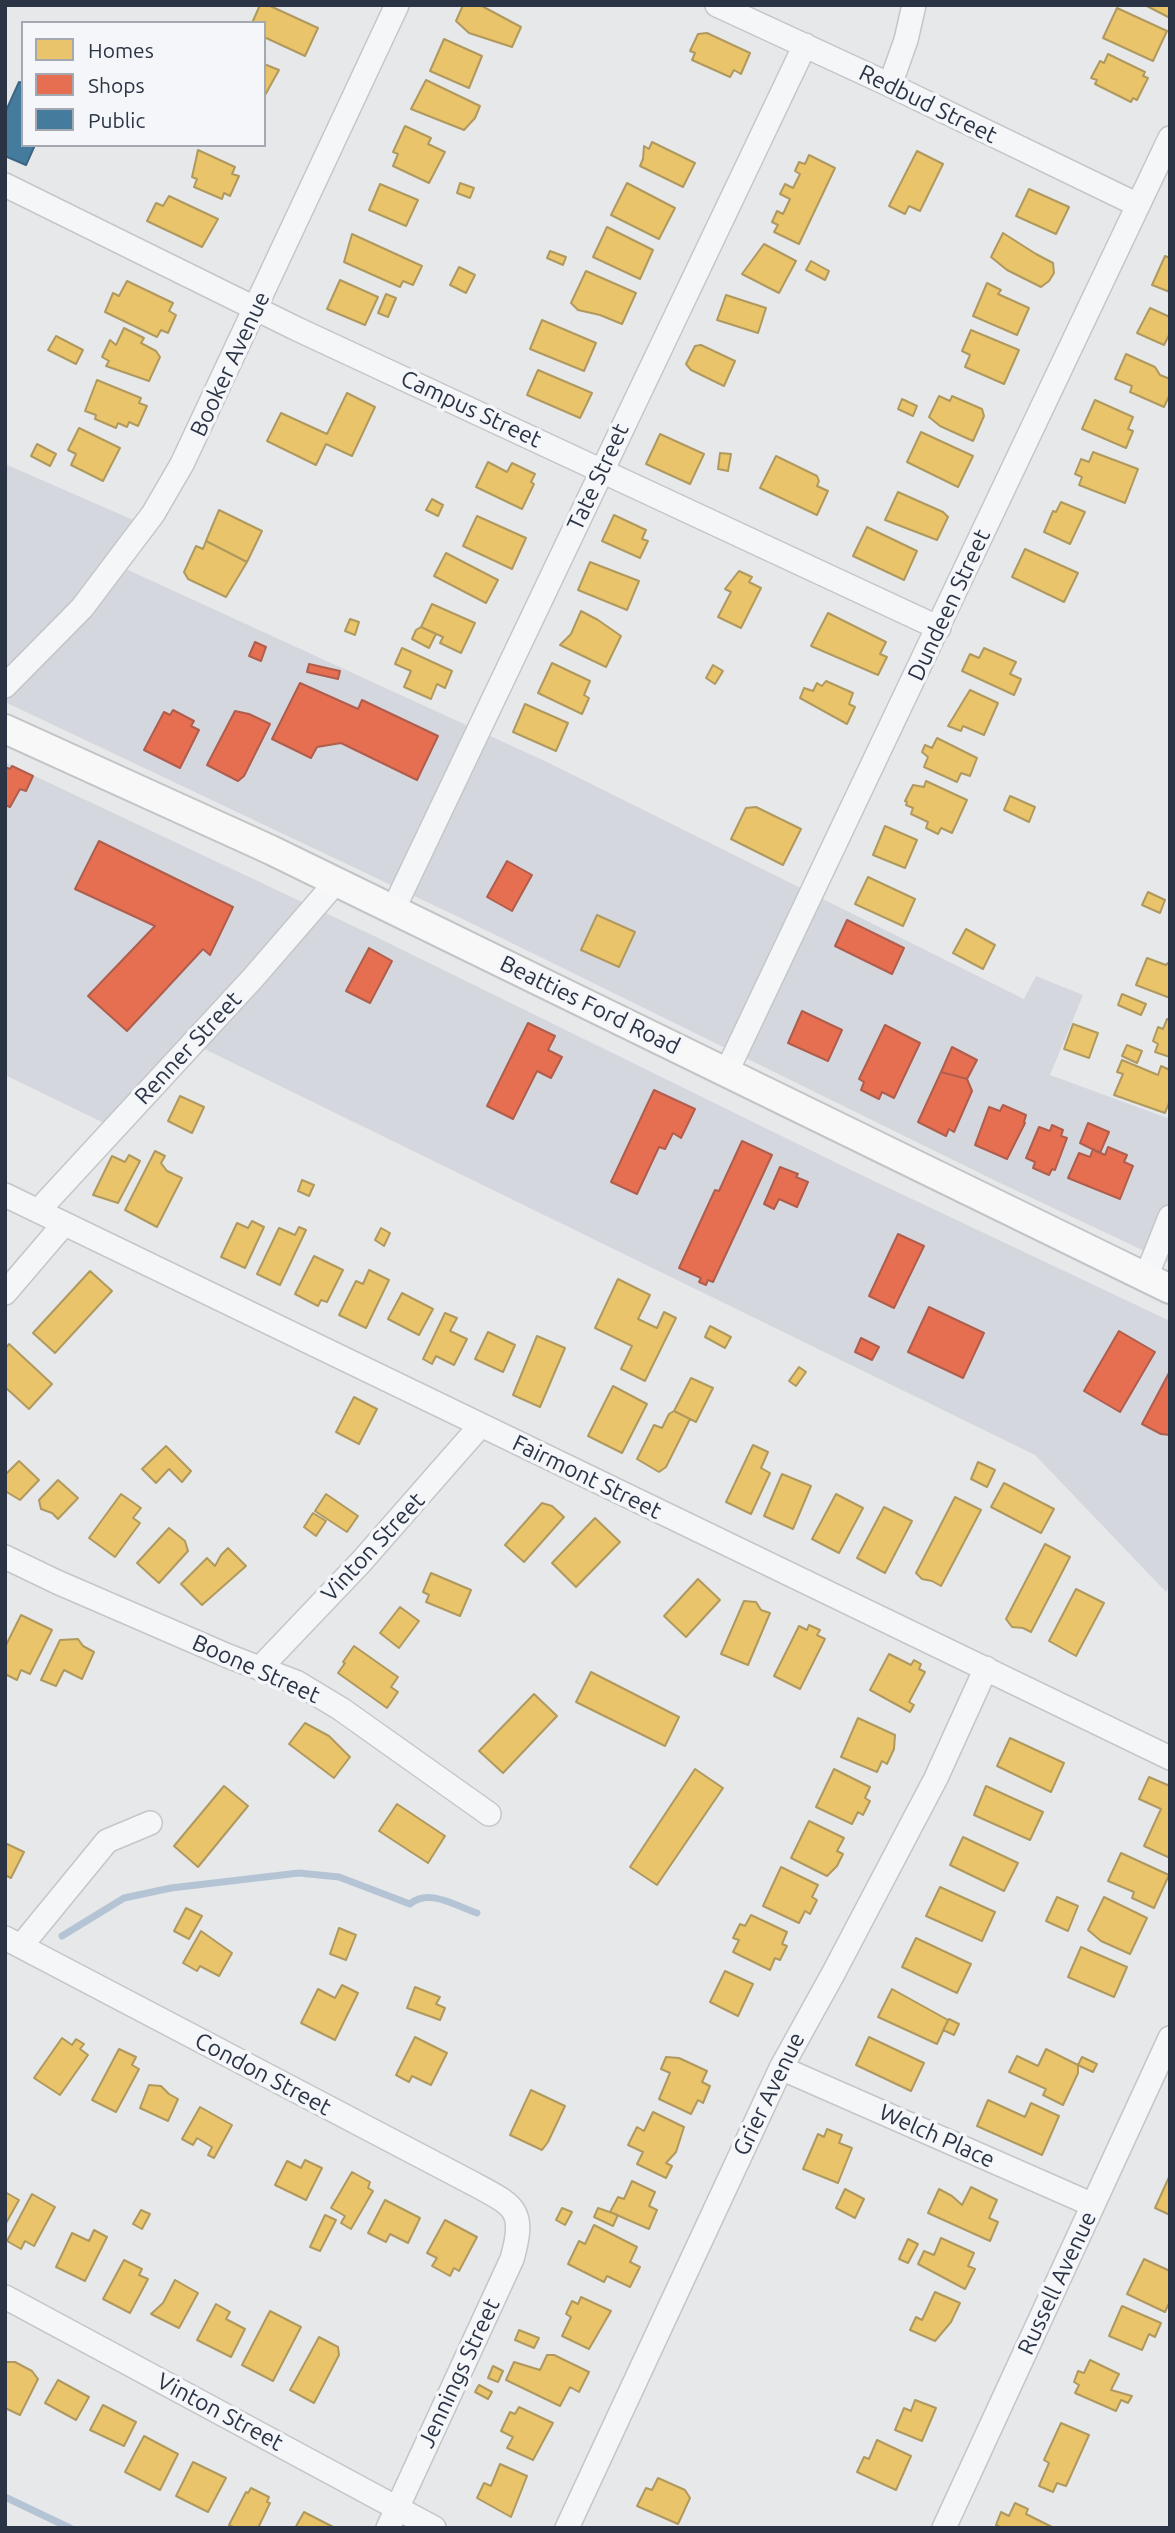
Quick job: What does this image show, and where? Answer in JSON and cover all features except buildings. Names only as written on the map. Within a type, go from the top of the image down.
[{"type":"main road","name":"Beatties Ford Road","points":[[5,729],[335,882],[1158,1283]]},
{"type":"street","name":"Booker Avenue","points":[[5,686],[82,608],[153,514],[182,464],[397,5]]},
{"type":"street","name":"Redbud Street","points":[[718,5],[1138,205]]},
{"type":"street","points":[[890,85],[906,40],[914,5]]},
{"type":"street","name":"Tate Street","points":[[393,910],[805,45]]},
{"type":"street","name":"Dundeen Street","points":[[727,1071],[1170,138]]},
{"type":"street","name":"Campus Street","points":[[5,185],[257,308],[939,628]]},
{"type":"street","name":"Renner Street","points":[[38,1211],[253,978],[335,882]]},
{"type":"street","name":"Fairmont Street","points":[[5,1195],[1170,1758]]},
{"type":"street","points":[[1158,1283],[1170,1217]]},
{"type":"street","points":[[5,1293],[64,1224]]},
{"type":"street","name":"Vinton Street","points":[[261,1667],[370,1552],[481,1424]]},
{"type":"street","name":"Boone Street","points":[[5,1557],[216,1651],[298,1683],[341,1709],[489,1814]]},
{"type":"street","name":"Grier Avenue","points":[[566,2528],[781,2068],[936,1778],[986,1668]]},
{"type":"street","points":[[13,1942],[107,1842],[150,1823]]},
{"type":"street","name":"Condon Street","points":[[13,1942],[474,2184],[507,2202],[517,2214]]},
{"type":"street","name":"Russell Avenue","points":[[944,2528],[1170,2038]]},
{"type":"street","name":"Welch Place","points":[[781,2068],[1093,2205]]},
{"type":"street","name":"Jennings Street","points":[[393,2518],[512,2259],[519,2224],[517,2214]]},
{"type":"street","name":"Vinton Street","points":[[5,2297],[262,2433],[393,2518],[434,2528]]},
{"type":"shaded area","points":[[5,464],[147,526],[126,569],[549,763],[1024,999],[1036,976],[1083,995],[1050,1075],[1170,1119],[1170,1263],[998,1182],[469,922],[5,702]]},
{"type":"shaded area","points":[[5,762],[368,933],[855,1172],[1170,1321],[1170,1584],[1166,1592],[1035,1455],[186,1040],[106,1124],[5,1075]]},
{"type":"waterway","points":[[62,1936],[124,1898],[171,1888],[299,1873],[339,1877],[410,1904],[417,1900],[434,1898],[477,1913]]},
{"type":"waterway","points":[[5,2497],[70,2528]]}]
